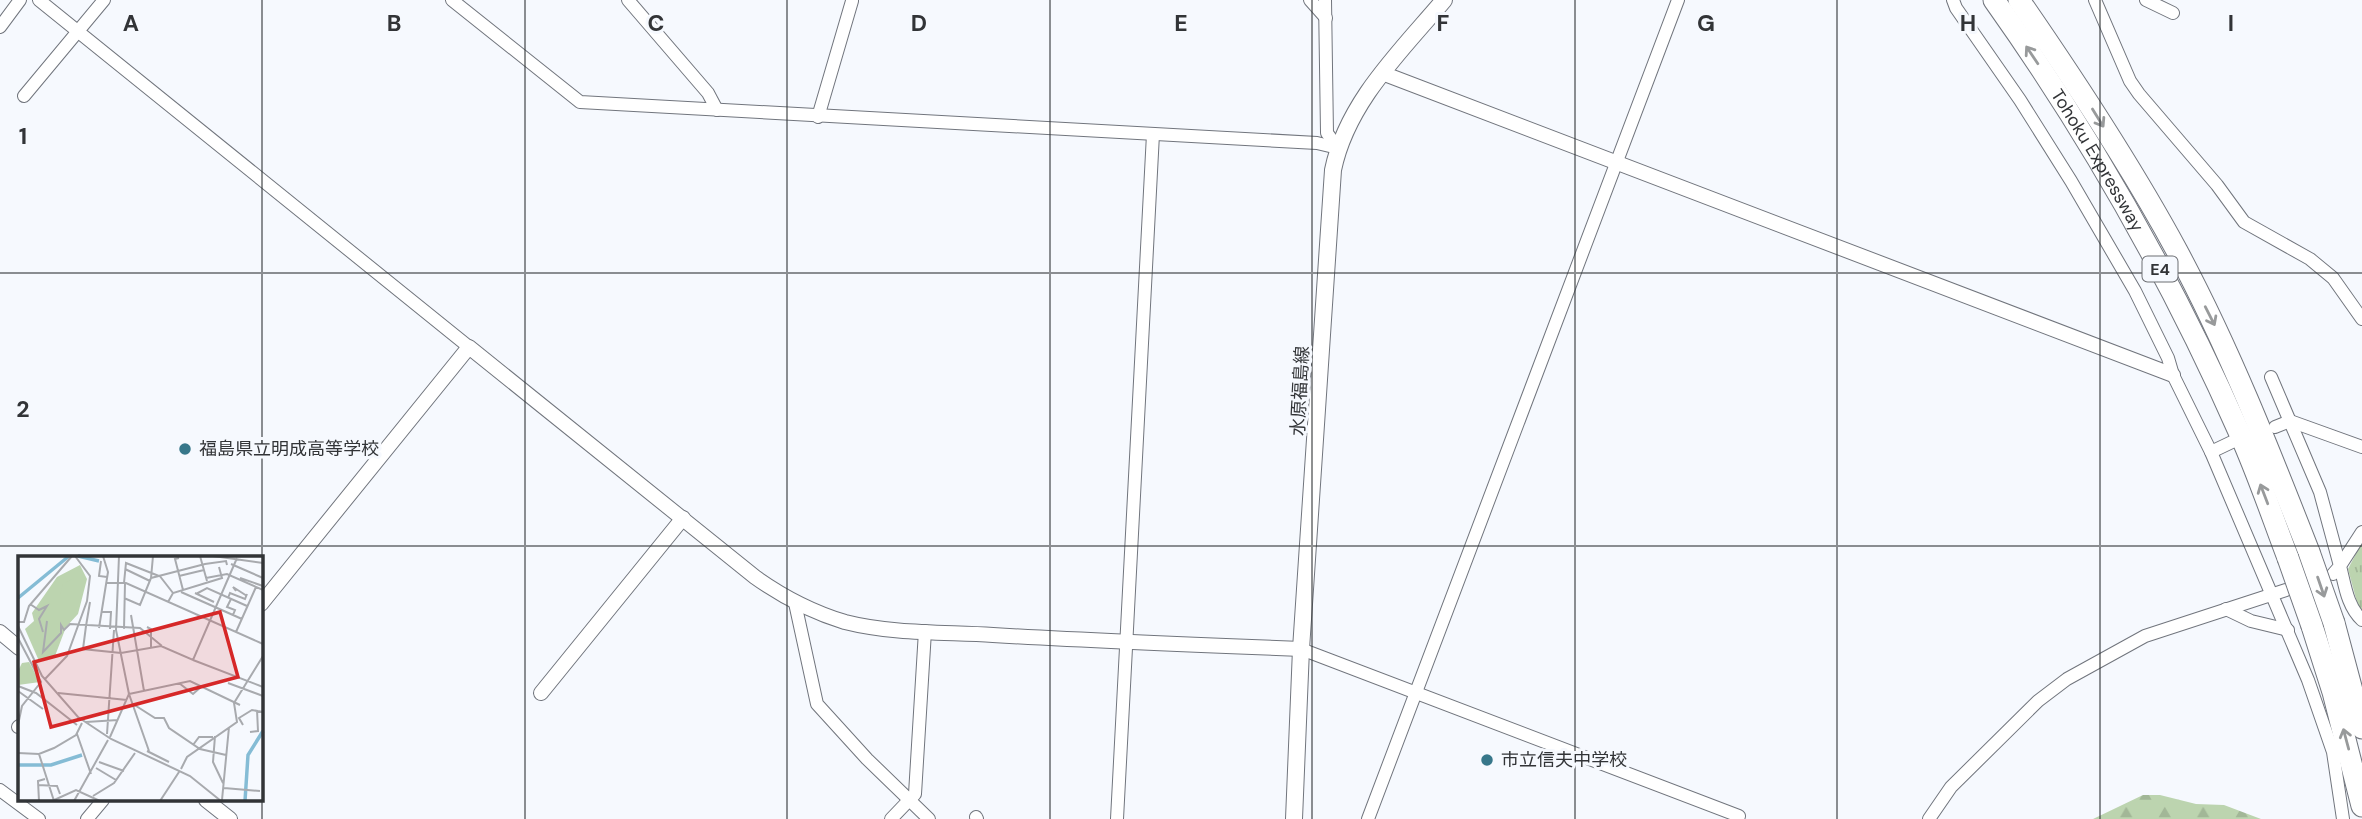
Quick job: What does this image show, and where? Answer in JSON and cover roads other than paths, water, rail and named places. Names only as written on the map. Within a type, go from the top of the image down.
[{"type":"highway","name":"Tohoku Expressway","points":[[1994,0],[2061,99],[2155,261],[2198,344],[2299,555]]},
{"type":"highway","name":"Tohoku Expressway","points":[[2019,0],[2129,167],[2177,251],[2261,428],[2299,555]]},
{"type":"highway","name":"E4","points":[[2299,555],[2334,623],[2362,729]]},
{"type":"highway","name":"E4","points":[[2299,555],[2312,626],[2333,692],[2362,806]]},
{"type":"main road","name":"水原福島線","points":[[1294,819],[1301,649],[1313,499],[1326,265],[1332,184],[1338,148],[1349,121],[1382,74],[1444,0]]},
{"type":"street","points":[[0,27],[20,0]]},
{"type":"street","points":[[39,0],[755,577],[795,603],[870,627],[1126,643],[1301,649],[1739,816],[1738,819]]},
{"type":"street","points":[[24,96],[104,0]]},
{"type":"street","points":[[628,0],[708,93],[717,110]]},
{"type":"street","points":[[1310,0],[1326,18]]},
{"type":"street","points":[[1325,0],[1327,133],[1338,148]]},
{"type":"street","points":[[1368,819],[1678,0]]},
{"type":"street","points":[[1954,0],[1956,8],[2020,100],[2103,234],[2168,358],[2173,375],[2211,452],[2308,680],[2333,752],[2343,819]]},
{"type":"street","points":[[2095,0],[2130,81],[2245,222],[2318,265],[2333,278],[2361,316]]},
{"type":"street","points":[[2148,0],[2173,13]]},
{"type":"street","points":[[456,1],[580,102],[1317,143],[1338,148]]},
{"type":"street","points":[[818,117],[852,1]]},
{"type":"street","points":[[1382,74],[2173,375]]},
{"type":"street","points":[[1116,819],[1153,134]]},
{"type":"street","points":[[262,603],[469,347]]},
{"type":"street","points":[[2271,377],[2320,492],[2337,570],[2355,614],[2362,620]]},
{"type":"street","points":[[2275,427],[2290,421],[2362,447]]},
{"type":"street","points":[[2211,452],[2234,441]]},
{"type":"street","points":[[541,693],[682,518]]},
{"type":"street","points":[[2337,570],[2362,532]]},
{"type":"street","points":[[1929,819],[1951,787],[2038,701],[2067,679],[2145,636],[2286,590]]},
{"type":"street","points":[[795,603],[817,704],[909,802],[929,819]]},
{"type":"street","points":[[2225,609],[2251,621],[2287,630]]},
{"type":"street","points":[[891,819],[915,794],[925,631]]},
{"type":"street","points":[[0,632],[18,647]]},
{"type":"street","points":[[1,790],[38,819]]},
{"type":"street","points":[[87,819],[101,802]]},
{"type":"street","points":[[209,802],[230,819]]},
{"type":"place","name":"福島県立明成高等学校","points":[[185,449]]},
{"type":"place","name":"市立信夫中学校","points":[[1487,760]]}]
